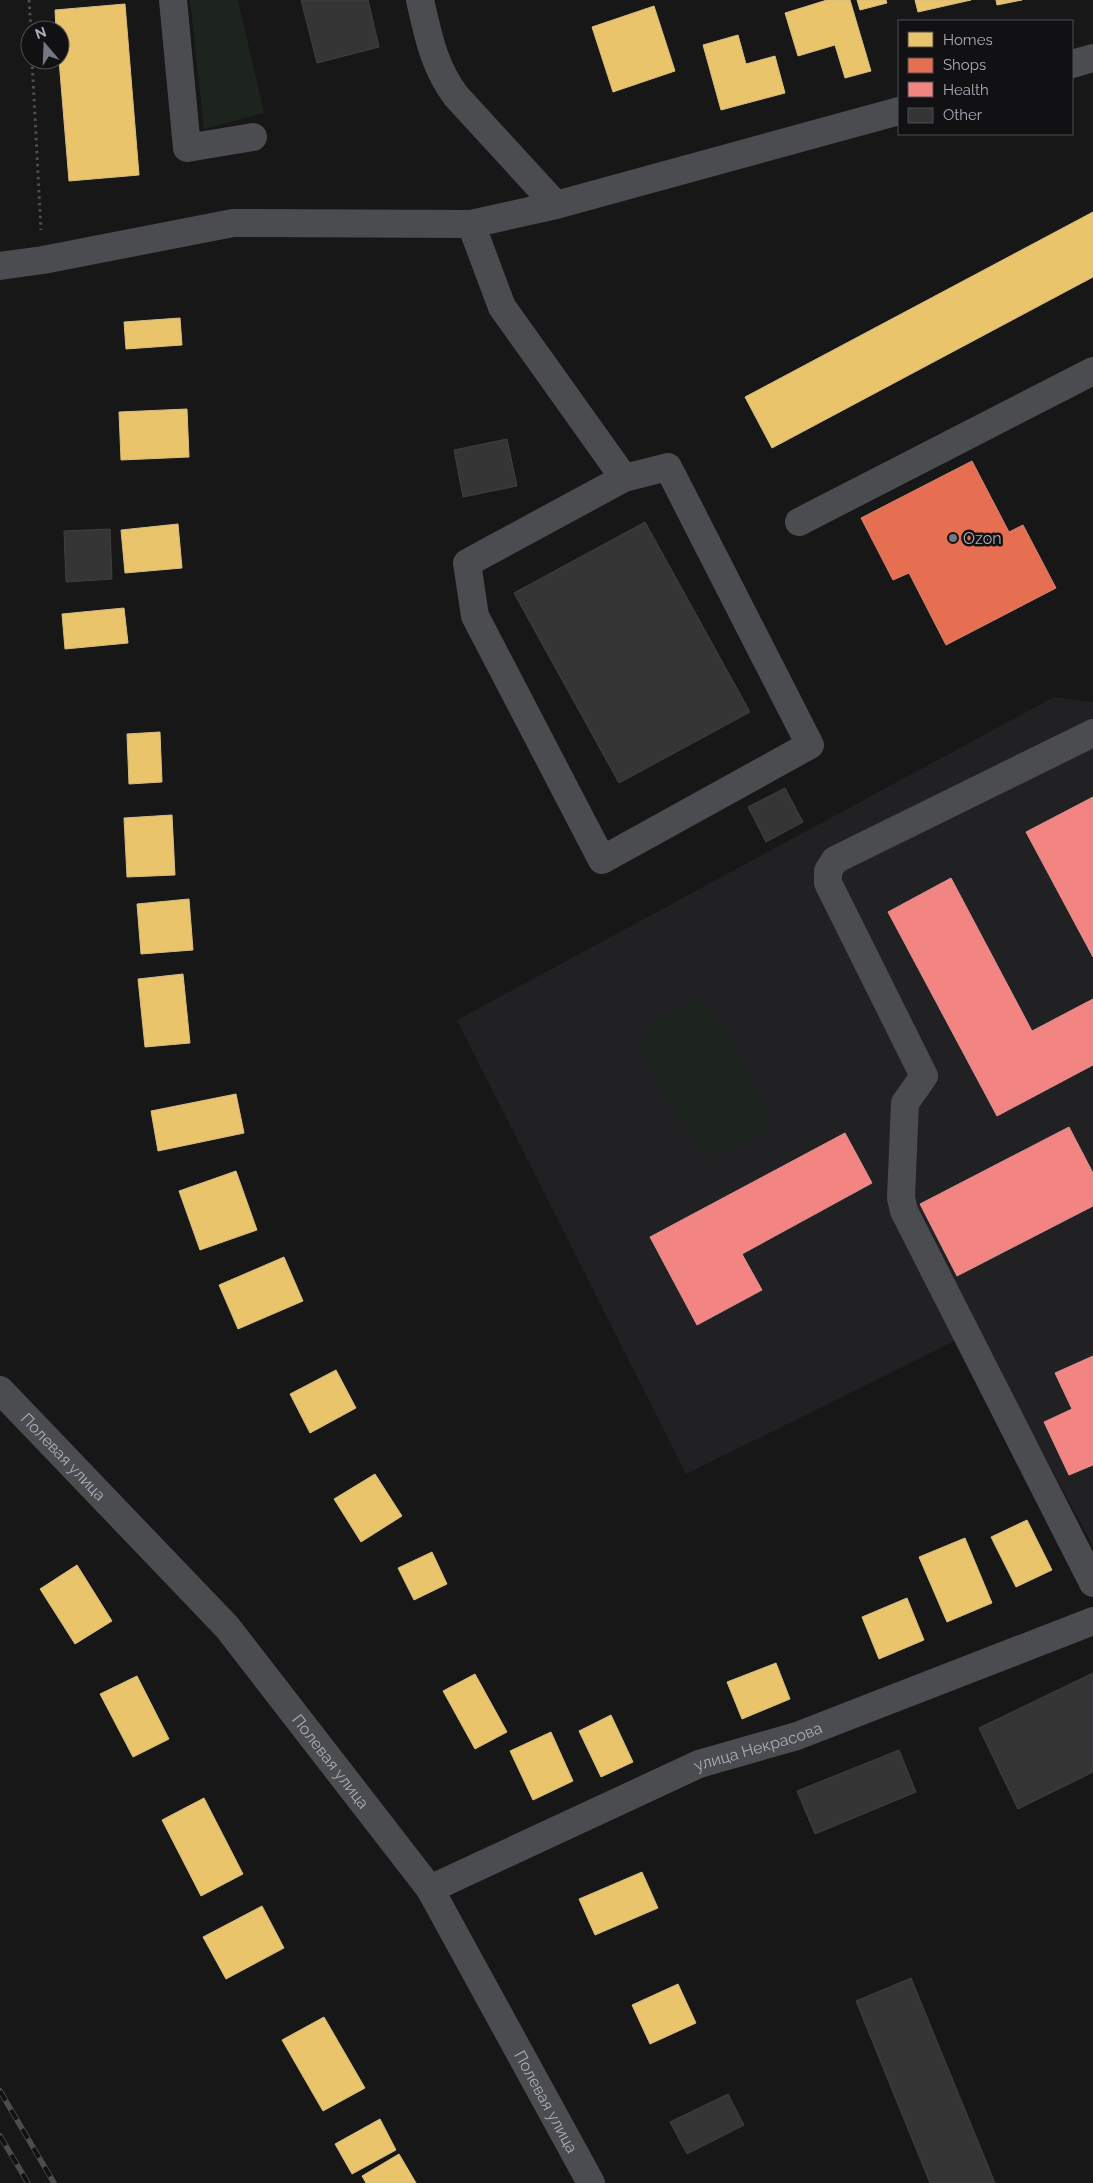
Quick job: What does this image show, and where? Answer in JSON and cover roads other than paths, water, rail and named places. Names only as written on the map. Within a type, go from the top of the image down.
[{"type":"street","points":[[173,0],[187,148],[253,137]]},
{"type":"street","points":[[420,0],[435,60],[443,79],[456,96],[556,205]]},
{"type":"street","points":[[1073,64],[1093,58]]},
{"type":"street","points":[[0,266],[43,260],[233,224],[471,224],[556,205],[898,111]]},
{"type":"street","points":[[471,224],[502,307],[624,478]]},
{"type":"street","points":[[799,522],[1093,371]]},
{"type":"street","points":[[668,467],[810,744],[602,860],[475,616],[468,563],[624,478],[668,467]]},
{"type":"street","points":[[1093,733],[835,860],[828,871],[828,883],[924,1076],[905,1103],[901,1198],[904,1211],[1093,1583]]},
{"type":"street","name":"Полевая улица","points":[[0,1390],[227,1627],[430,1889],[591,2183]]},
{"type":"street","name":"улица Некрасова","points":[[430,1889],[699,1764],[797,1736],[1093,1621]]},
{"type":"railway","points":[[0,2091],[54,2183]]},
{"type":"railway","points":[[0,2136],[28,2183]]},
{"type":"place","name":"Ozon","points":[[953,538]]}]
